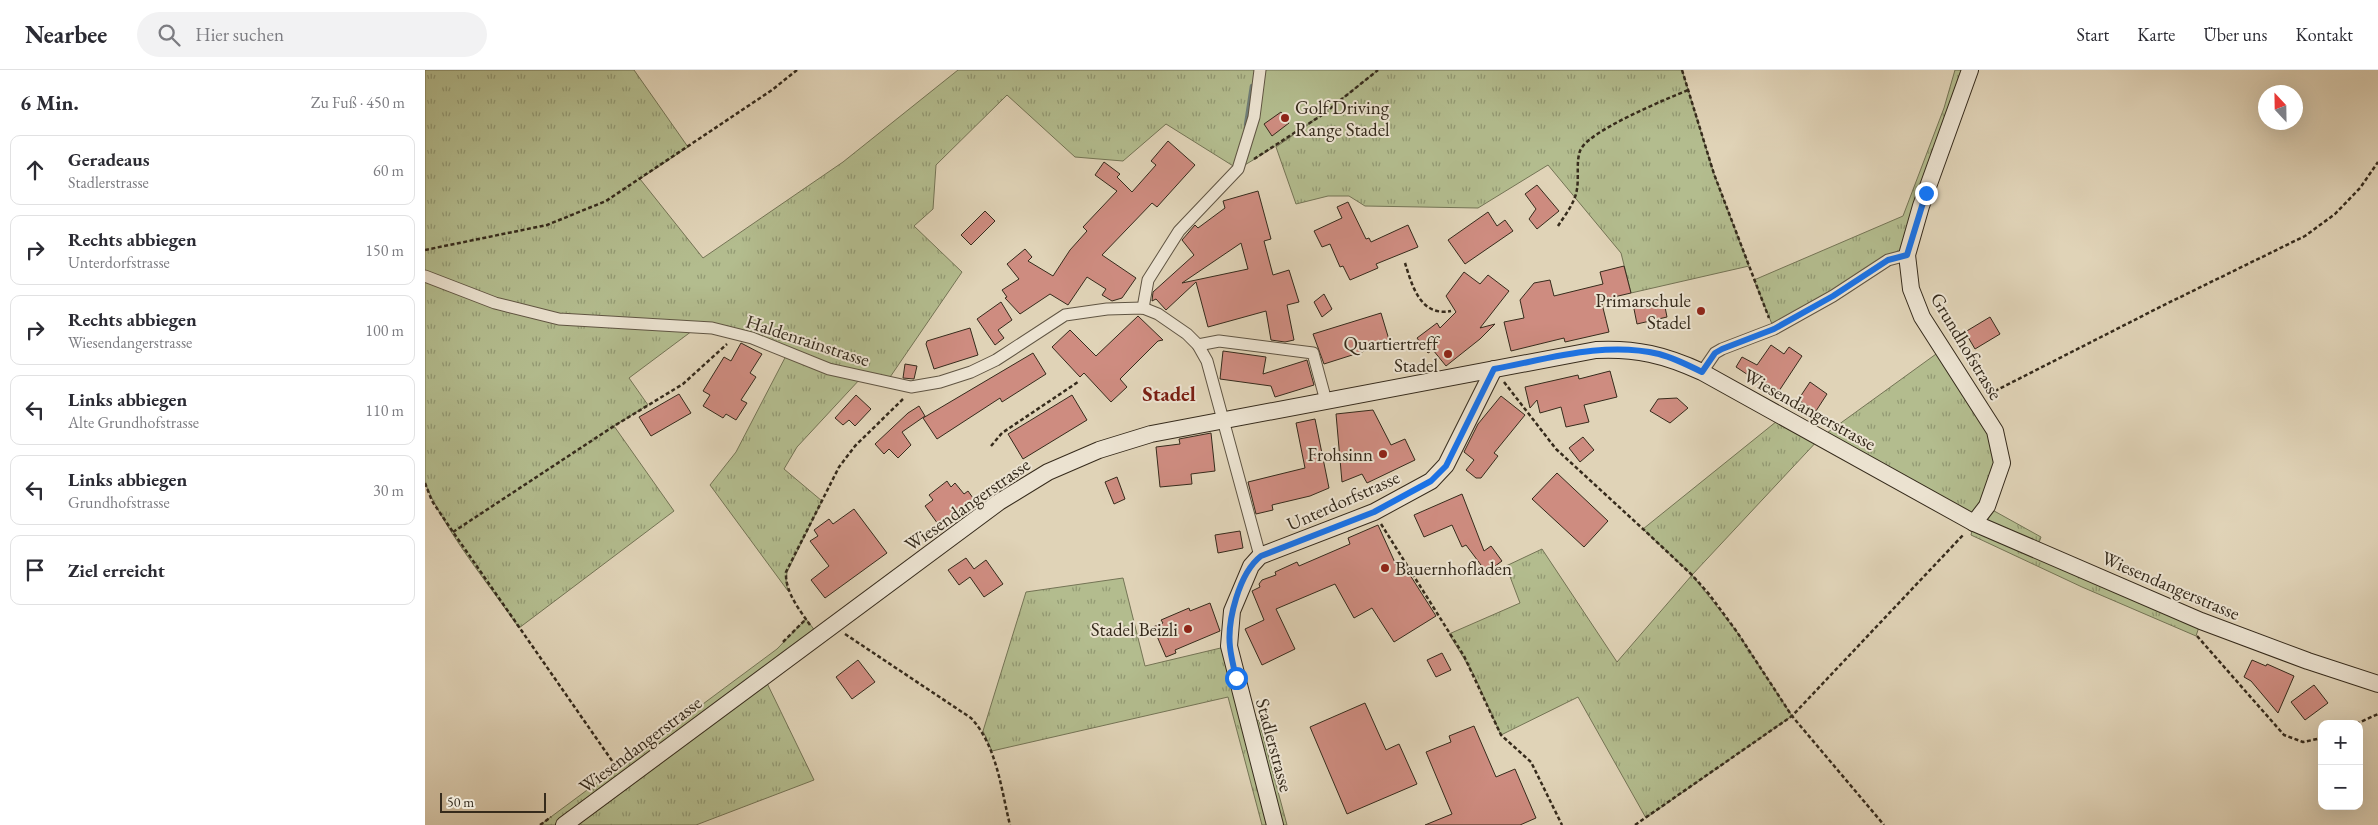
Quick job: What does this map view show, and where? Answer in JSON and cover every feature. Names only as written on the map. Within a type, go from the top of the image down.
[{"type":"main road","name":"Grundhofstrasse","points":[[1970,70],[1921,206],[1907,255],[1911,289],[1922,317],[1995,432],[2002,463],[1987,506],[1970,531]]},
{"type":"main road","name":"Wiesendangerstrasse","points":[[564,825],[999,502],[1048,472],[1099,450],[1151,434],[1596,350],[1616,349],[1658,354],[1702,372],[1970,531],[2201,621],[2378,684]]},
{"type":"main road","name":"Unterdorfstrasse","points":[[1261,556],[1374,512],[1431,481],[1446,466],[1494,369]]},
{"type":"main road","name":"Stadlerstrasse","points":[[1261,556],[1251,566],[1232,612],[1229,646],[1275,825]]},
{"type":"street","points":[[1143,308],[1148,280],[1179,231],[1237,169],[1254,117],[1260,70]]},
{"type":"street","points":[[1702,372],[1715,353],[1722,349],[1774,329],[1833,296],[1888,260],[1907,255]]},
{"type":"street","name":"Haldenrainstrasse","points":[[425,276],[495,303],[559,319],[712,328],[737,334],[829,369],[911,387],[940,382],[971,372],[996,360],[1065,315],[1107,308],[1143,308],[1158,314],[1187,334],[1198,345],[1207,361],[1223,419]]},
{"type":"street","points":[[1198,345],[1219,341],[1313,353],[1326,401]]},
{"type":"street","points":[[1223,419],[1261,556]]},
{"type":"path","points":[[425,250],[547,225],[607,201],[772,90],[797,70]]},
{"type":"path","points":[[1237,169],[1276,147],[1322,115],[1378,70]]},
{"type":"path","points":[[1682,70],[1714,174],[1774,329]]},
{"type":"path","points":[[1558,226],[1575,196],[1579,152],[1583,145],[1597,134],[1627,118],[1688,90]]},
{"type":"path","points":[[1977,401],[2161,306],[2305,236],[2335,214],[2360,188],[2378,162]]},
{"type":"path","points":[[1405,263],[1417,298],[1434,310],[1451,311]]},
{"type":"path","points":[[453,532],[614,426],[683,384],[737,334]]},
{"type":"path","points":[[1494,369],[1556,449],[1643,528],[1709,594],[1737,632],[1791,716],[1883,825]]},
{"type":"path","points":[[991,446],[1002,433],[1078,382]]},
{"type":"path","points":[[806,619],[788,591],[786,582],[787,572],[839,467],[855,446],[892,412],[911,387]]},
{"type":"path","points":[[425,483],[432,501],[625,779]]},
{"type":"path","points":[[1374,512],[1464,656],[1501,735],[1531,762],[1561,825]]},
{"type":"path","points":[[1635,825],[1791,716],[1970,531]]},
{"type":"path","points":[[2196,636],[2284,735],[2303,742],[2318,739]]},
{"type":"path","points":[[850,637],[971,718],[983,732],[992,751],[1010,825]]},
{"type":"path","points":[[2363,721],[2378,714]]},
{"type":"green space","points":[[425,70],[634,70],[688,147],[640,179],[703,258],[843,162],[958,70],[1274,70],[1238,169],[1166,124],[1123,161],[1075,157],[1007,95],[936,165],[933,209],[914,226],[962,272],[886,383],[861,378],[797,447],[784,469],[822,501],[787,572],[786,582],[788,591],[710,485],[736,452],[788,352],[696,328],[629,378],[648,405],[614,426],[674,511],[519,628],[456,539],[425,483]]},
{"type":"green space","name":"Golf Driving Range Stadel","points":[[1260,70],[1378,70],[1310,122],[1238,169]]},
{"type":"green space","points":[[1353,70],[1682,70],[1714,174],[1749,266],[1631,293],[1621,253],[1548,165],[1478,208],[1365,206],[1349,196],[1328,196],[1296,204],[1276,147],[1315,120],[1310,112]]},
{"type":"green space","points":[[1955,70],[1970,70],[1907,255],[1774,329],[1754,280],[1903,216],[1944,108]]},
{"type":"green space","points":[[1943,349],[1977,401],[2002,463],[1987,507],[2041,537],[2037,548],[2201,621],[2196,636],[2082,587],[1971,535],[1974,523],[1820,438]]},
{"type":"green space","points":[[1782,417],[1820,438],[1692,575],[1643,529]]},
{"type":"green space","points":[[1542,549],[1617,662],[1692,575],[1737,632],[1792,716],[1646,818],[1578,697],[1501,735],[1474,675],[1449,634],[1520,603],[1506,566]]},
{"type":"green space","points":[[1123,578],[1145,666],[1229,646],[1245,713],[1259,721],[1287,825],[1262,825],[1228,697],[992,751],[983,731],[1026,592]]},
{"type":"green space","points":[[806,619],[819,636],[764,677],[814,780],[696,825],[540,825],[777,649]]},
{"type":"building","points":[[1281,112],[1289,123],[1272,136],[1264,124]]},
{"type":"building","points":[[1168,141],[1195,165],[1157,207],[1152,203],[1102,255],[1136,278],[1122,298],[1112,301],[1102,295],[1106,289],[1087,277],[1068,305],[1050,294],[1020,314],[1005,298],[1007,297],[1002,290],[1019,279],[1007,264],[1025,249],[1032,257],[1028,261],[1053,276],[1070,250],[1087,231],[1083,227],[1117,191],[1095,175],[1104,162],[1120,174],[1117,177],[1132,192],[1156,165],[1151,161]]},
{"type":"building","points":[[1537,185],[1559,211],[1537,229],[1529,219],[1536,209],[1525,194]]},
{"type":"building","points":[[1258,191],[1271,239],[1264,241],[1273,275],[1289,270],[1299,302],[1287,305],[1294,340],[1285,342],[1271,340],[1266,311],[1208,327],[1196,282],[1166,310],[1156,299],[1152,301],[1153,292],[1194,255],[1182,240],[1195,225],[1198,228],[1225,208],[1223,201]],"holes":[[[1241,243],[1248,269],[1182,283]]]},
{"type":"building","points":[[1348,202],[1366,239],[1369,238],[1371,242],[1408,225],[1418,247],[1376,264],[1378,268],[1350,280],[1343,266],[1340,267],[1330,244],[1322,247],[1314,231],[1342,218],[1337,207]]},
{"type":"building","points":[[985,211],[995,221],[971,245],[961,235]]},
{"type":"building","points":[[1488,212],[1497,226],[1505,220],[1513,231],[1465,264],[1448,240]]},
{"type":"building","points":[[1624,266],[1631,293],[1601,300],[1609,332],[1565,342],[1564,338],[1511,351],[1504,322],[1524,318],[1520,300],[1534,283],[1550,280],[1554,296],[1603,284],[1600,272]]},
{"type":"building","points":[[1464,272],[1480,284],[1488,275],[1509,291],[1480,328],[1495,324],[1480,339],[1446,366],[1433,350],[1428,353],[1417,338],[1437,323],[1440,328],[1456,312],[1446,296]]},
{"type":"building","points":[[1324,294],[1332,309],[1322,317],[1314,302]]},
{"type":"building","points":[[1663,297],[1667,317],[1637,324],[1633,304]]},
{"type":"building","points":[[1001,302],[1012,320],[998,330],[1004,338],[995,345],[977,319]]},
{"type":"building","points":[[1381,313],[1390,343],[1324,364],[1313,334]]},
{"type":"building","points":[[1138,316],[1163,340],[1158,341],[1120,379],[1127,387],[1111,402],[1084,373],[1080,377],[1052,347],[1070,330],[1096,356]]},
{"type":"building","points":[[1990,317],[2000,334],[1975,349],[1965,332]]},
{"type":"building","points":[[970,328],[978,355],[934,369],[926,344],[927,341]]},
{"type":"building","points":[[741,343],[762,354],[750,373],[756,377],[741,400],[747,403],[736,420],[726,414],[723,418],[703,406],[710,395],[703,391],[724,357],[731,361]]},
{"type":"building","points":[[1771,345],[1784,354],[1789,347],[1802,356],[1777,394],[1736,367],[1742,357],[1757,365]]},
{"type":"building","points":[[1223,351],[1266,357],[1263,374],[1307,360],[1314,385],[1275,397],[1271,386],[1220,379]]},
{"type":"building","points":[[1033,353],[1046,374],[1002,402],[1000,398],[937,439],[923,418]]},
{"type":"building","points":[[905,364],[917,366],[914,379],[903,378]]},
{"type":"building","points":[[1610,371],[1617,397],[1584,405],[1589,422],[1566,427],[1561,407],[1540,413],[1537,400],[1530,408],[1525,387],[1578,375],[1579,379]]},
{"type":"building","points":[[1810,382],[1827,394],[1816,411],[1798,400]]},
{"type":"building","points":[[679,394],[691,413],[651,436],[639,417]]},
{"type":"building","points":[[856,395],[871,409],[855,426],[849,420],[843,425],[835,418]]},
{"type":"building","points":[[1072,395],[1087,420],[1023,459],[1008,434]]},
{"type":"building","points":[[1501,396],[1525,415],[1494,453],[1498,456],[1481,478],[1476,478],[1466,470],[1474,460],[1464,452],[1478,424]]},
{"type":"building","points":[[1677,398],[1688,408],[1670,423],[1650,411],[1658,399]]},
{"type":"building","points":[[919,406],[925,416],[902,432],[911,445],[898,458],[889,449],[884,454],[875,444],[908,413]]},
{"type":"building","points":[[1373,410],[1391,445],[1405,439],[1415,460],[1367,483],[1362,474],[1342,482],[1336,414]]},
{"type":"building","points":[[1315,419],[1329,488],[1310,496],[1272,505],[1273,510],[1256,514],[1248,482],[1305,468],[1296,423]]},
{"type":"building","points":[[1211,433],[1215,471],[1191,474],[1192,484],[1160,487],[1156,447],[1180,444],[1179,439]]},
{"type":"building","points":[[1583,437],[1594,450],[1580,462],[1569,448]]},
{"type":"building","points":[[1557,473],[1608,521],[1584,547],[1532,499]]},
{"type":"building","points":[[1117,477],[1125,499],[1114,504],[1105,482]]},
{"type":"building","points":[[947,481],[951,487],[955,483],[964,494],[968,491],[978,505],[943,531],[925,506],[933,500],[929,495]]},
{"type":"building","points":[[1462,494],[1484,551],[1491,546],[1502,561],[1491,569],[1494,575],[1490,577],[1466,545],[1462,547],[1452,525],[1424,537],[1414,515]]},
{"type":"building","points":[[854,509],[887,553],[825,598],[811,580],[829,566],[810,541],[818,536],[814,530],[829,519],[833,524]]},
{"type":"building","points":[[1378,525],[1397,567],[1403,564],[1436,616],[1394,642],[1372,608],[1354,618],[1335,584],[1276,609],[1295,649],[1262,665],[1245,629],[1264,620],[1252,591],[1260,587],[1259,584],[1262,580],[1276,575],[1275,572],[1297,562],[1299,566],[1350,544],[1348,538]]},
{"type":"building","points":[[1240,531],[1243,548],[1218,553],[1215,535]]},
{"type":"building","points":[[966,558],[974,569],[986,560],[1003,584],[984,597],[970,577],[959,585],[948,570]]},
{"type":"building","name":"Stadel Beizli","points":[[1210,603],[1220,631],[1175,650],[1176,653],[1166,657],[1153,627],[1163,623],[1161,620],[1189,608],[1190,611]]},
{"type":"building","points":[[1442,653],[1451,670],[1436,677],[1427,660]]},
{"type":"building","points":[[858,660],[875,682],[852,699],[836,677]]},
{"type":"building","points":[[2252,660],[2266,666],[2267,664],[2294,676],[2278,713],[2251,681],[2244,677]]},
{"type":"building","points":[[2314,685],[2328,703],[2305,720],[2291,702]]},
{"type":"building","points":[[1365,703],[1386,750],[1399,744],[1417,784],[1347,814],[1310,727]]},
{"type":"building","points":[[1474,726],[1496,777],[1515,769],[1536,818],[1520,825],[1425,825],[1452,814],[1426,752],[1451,742],[1449,736]]},
{"type":"waterway","points":[[1246,125],[1252,86]]},
{"type":"place","name":"Golf Driving Range Stadel","points":[[1285,118]]},
{"type":"place","name":"Primarschule Stadel","points":[[1701,311]]},
{"type":"place","name":"Quartiertreff Stadel","points":[[1448,354]]},
{"type":"place","name":"Frohsinn","points":[[1383,454]]},
{"type":"place","name":"Bauernhofladen","points":[[1385,568]]},
{"type":"place","name":"Stadel Beizli","points":[[1188,629]]},
{"type":"district","name":"Stadel","points":[[1169,394]]},
{"type":"route","points":[[1236,678],[1229,646],[1232,612],[1243,581],[1255,561],[1261,556],[1374,512],[1431,481],[1446,466],[1494,369],[1596,350],[1616,349],[1658,354],[1702,372],[1715,353],[1722,349],[1774,329],[1833,296],[1888,260],[1907,255],[1926,193]]}]
